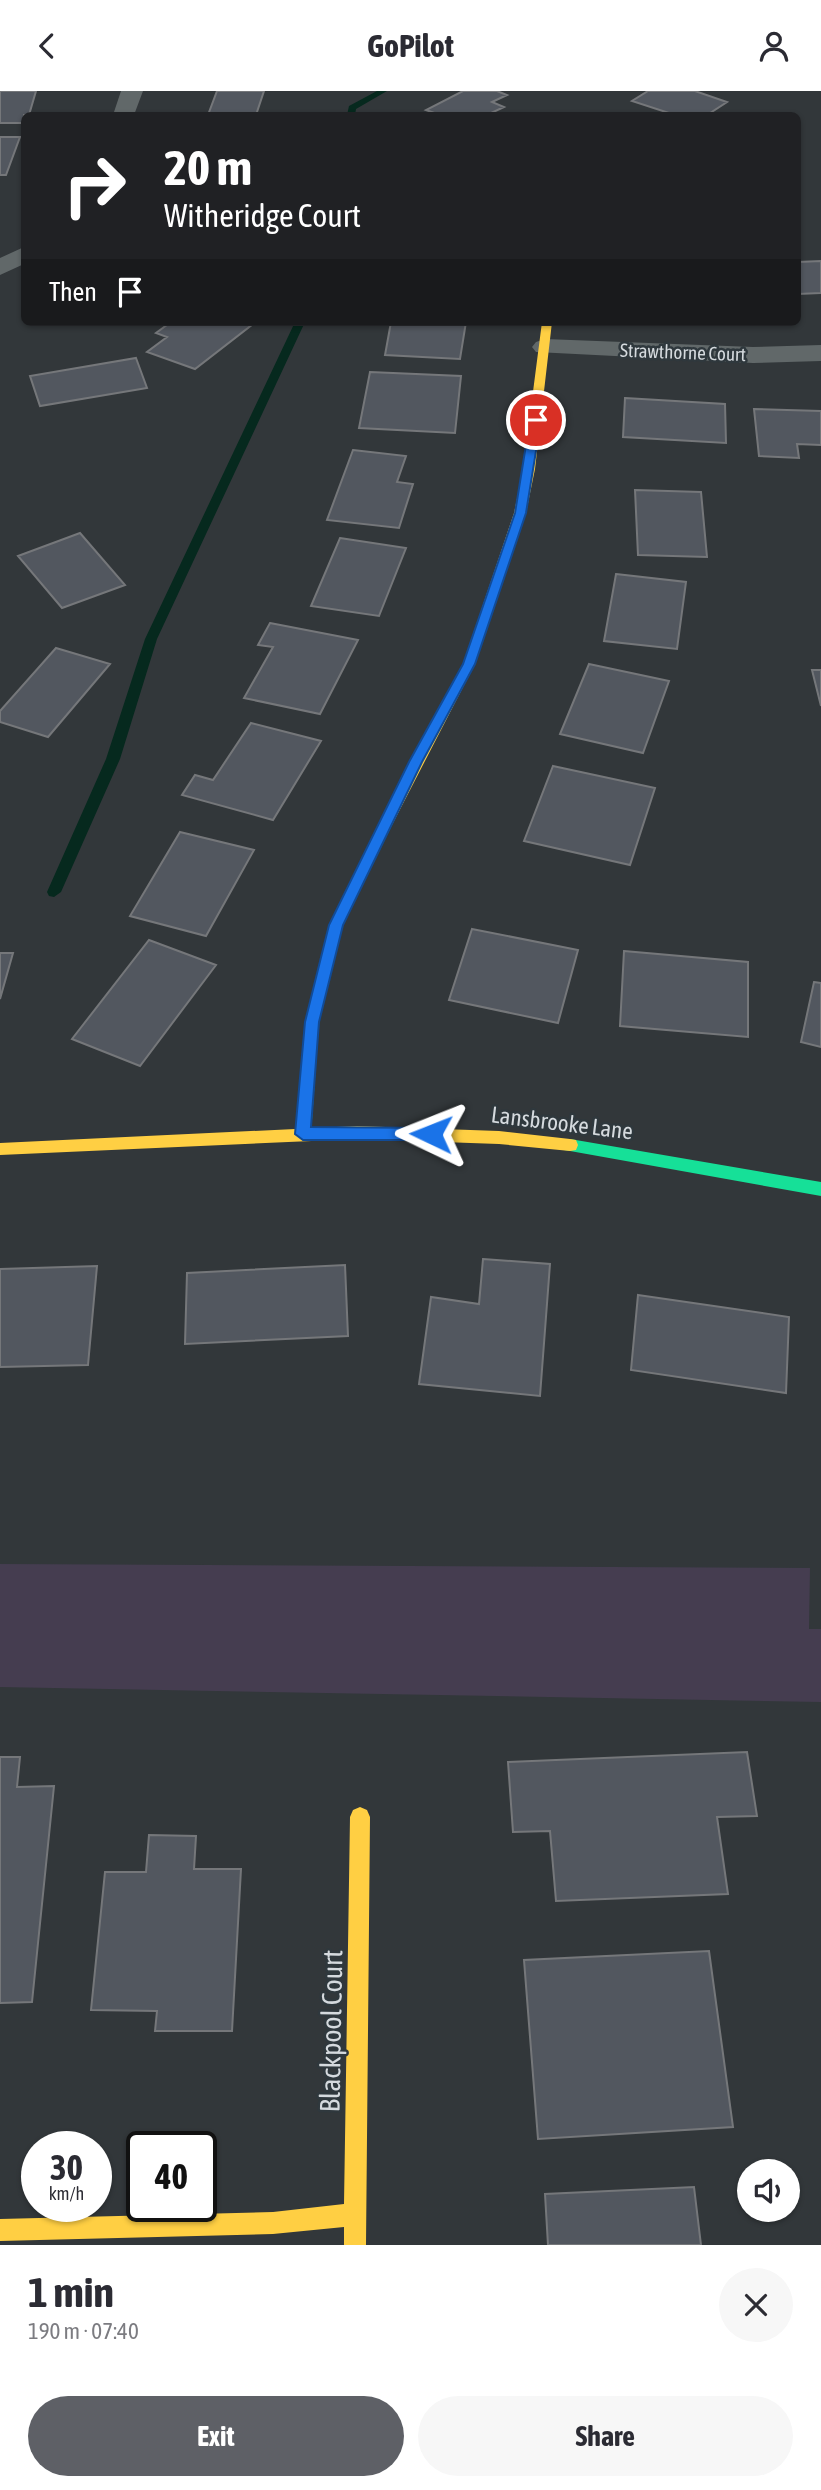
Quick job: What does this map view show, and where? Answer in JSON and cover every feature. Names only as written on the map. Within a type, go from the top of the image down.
[{"type":"street","points":[[125,112],[132,91]]},
{"type":"street","points":[[9,271],[21,257]]},
{"type":"street","points":[[303,1134],[312,1022],[336,925],[416,762],[469,664],[492,603],[520,513],[527,480],[546,334]]},
{"type":"street","name":"Strawthorne Court","points":[[546,334],[753,355],[821,353]]},
{"type":"street","name":"Lansbrooke Lane","points":[[0,1149],[75,1148],[303,1134],[387,1133],[548,1141],[821,1189]]},
{"type":"street","name":"Blackpool Court","points":[[355,2245],[360,1817]]},
{"type":"street","points":[[0,2230],[273,2223],[355,2214]]},
{"type":"shaded area","points":[[0,1564],[810,1568],[809,1629],[821,1629],[821,1702],[0,1687]]},
{"type":"building","points":[[0,91],[36,91],[30,112],[21,112],[21,123],[0,123]]},
{"type":"building","points":[[217,91],[264,91],[257,112],[209,112]]},
{"type":"building","points":[[463,91],[497,91],[507,95],[492,102],[504,107],[493,112],[426,110]]},
{"type":"building","points":[[648,91],[695,91],[727,102],[712,112],[666,112],[632,101]]},
{"type":"building","points":[[0,137],[20,137],[6,175],[0,175]]},
{"type":"building","points":[[821,261],[821,293],[801,294],[801,262]]},
{"type":"building","points":[[166,326],[250,326],[195,369],[147,352],[167,337],[156,333]]},
{"type":"building","points":[[390,326],[465,326],[460,359],[385,355]]},
{"type":"building","points":[[136,358],[147,388],[40,406],[30,376]]},
{"type":"building","points":[[370,372],[461,376],[455,433],[359,428]]},
{"type":"building","points":[[625,398],[725,404],[726,443],[623,437]]},
{"type":"building","points":[[754,409],[821,411],[821,445],[797,444],[799,458],[759,456]]},
{"type":"building","points":[[353,450],[406,456],[397,482],[413,484],[399,528],[327,520]]},
{"type":"building","points":[[635,490],[701,492],[707,557],[638,555]]},
{"type":"building","points":[[80,533],[125,585],[62,608],[18,556]]},
{"type":"building","points":[[340,538],[406,548],[379,616],[311,606]]},
{"type":"building","points":[[616,574],[686,582],[677,649],[604,641]]},
{"type":"building","points":[[270,623],[358,640],[320,714],[244,698],[273,647],[258,645]]},
{"type":"building","points":[[56,648],[110,664],[48,737],[0,722],[0,711]]},
{"type":"building","points":[[589,664],[669,681],[643,753],[560,734]]},
{"type":"building","points":[[812,670],[821,670],[821,706]]},
{"type":"building","points":[[251,723],[321,741],[273,820],[182,795],[195,775],[213,780]]},
{"type":"building","points":[[553,766],[655,788],[630,865],[524,841]]},
{"type":"building","points":[[180,832],[254,850],[206,936],[130,916]]},
{"type":"building","points":[[472,929],[578,950],[558,1023],[449,1000]]},
{"type":"building","points":[[149,940],[216,965],[140,1066],[72,1039]]},
{"type":"building","points":[[624,951],[748,962],[748,1037],[620,1026]]},
{"type":"building","points":[[0,953],[13,953],[0,999]]},
{"type":"building","points":[[814,982],[821,983],[821,1047],[801,1042]]},
{"type":"building","points":[[483,1259],[550,1264],[540,1396],[419,1384],[431,1297],[479,1304]]},
{"type":"building","points":[[345,1265],[348,1336],[185,1344],[187,1273]]},
{"type":"building","points":[[97,1266],[88,1365],[0,1367],[0,1269]]},
{"type":"building","points":[[638,1295],[789,1317],[786,1393],[631,1370]]},
{"type":"building","points":[[747,1752],[757,1816],[717,1817],[728,1894],[556,1901],[550,1831],[513,1832],[508,1762]]},
{"type":"building","points":[[0,1757],[20,1757],[17,1787],[54,1786],[32,2002],[0,2003]]},
{"type":"building","points":[[149,1835],[196,1836],[194,1869],[241,1869],[232,2031],[155,2031],[157,2011],[91,2010],[105,1872],[146,1872]]},
{"type":"building","points":[[709,1951],[733,2127],[538,2139],[524,1960]]},
{"type":"building","points":[[694,2187],[701,2245],[548,2245],[545,2194]]},
{"type":"waterway","points":[[351,112],[352,108],[383,91]]},
{"type":"waterway","points":[[54,892],[113,759],[151,639],[298,326]]},
{"type":"traffic: fast","points":[[303,1134],[312,1022],[336,925],[386,823]]},
{"type":"traffic: fast","points":[[570,1145],[821,1189]]},
{"type":"traffic: slow","points":[[386,823],[469,664],[520,513],[529,469],[547,326]]},
{"type":"traffic: slow","points":[[0,1149],[357,1133],[428,1133],[570,1145]]},
{"type":"traffic: slow","points":[[355,2245],[360,1817]]},
{"type":"traffic: slow","points":[[0,2230],[273,2223],[355,2214]]},
{"type":"route","points":[[431,1134],[303,1134],[312,1022],[336,925],[416,762],[469,664],[484,624],[520,513],[536,420]]}]
